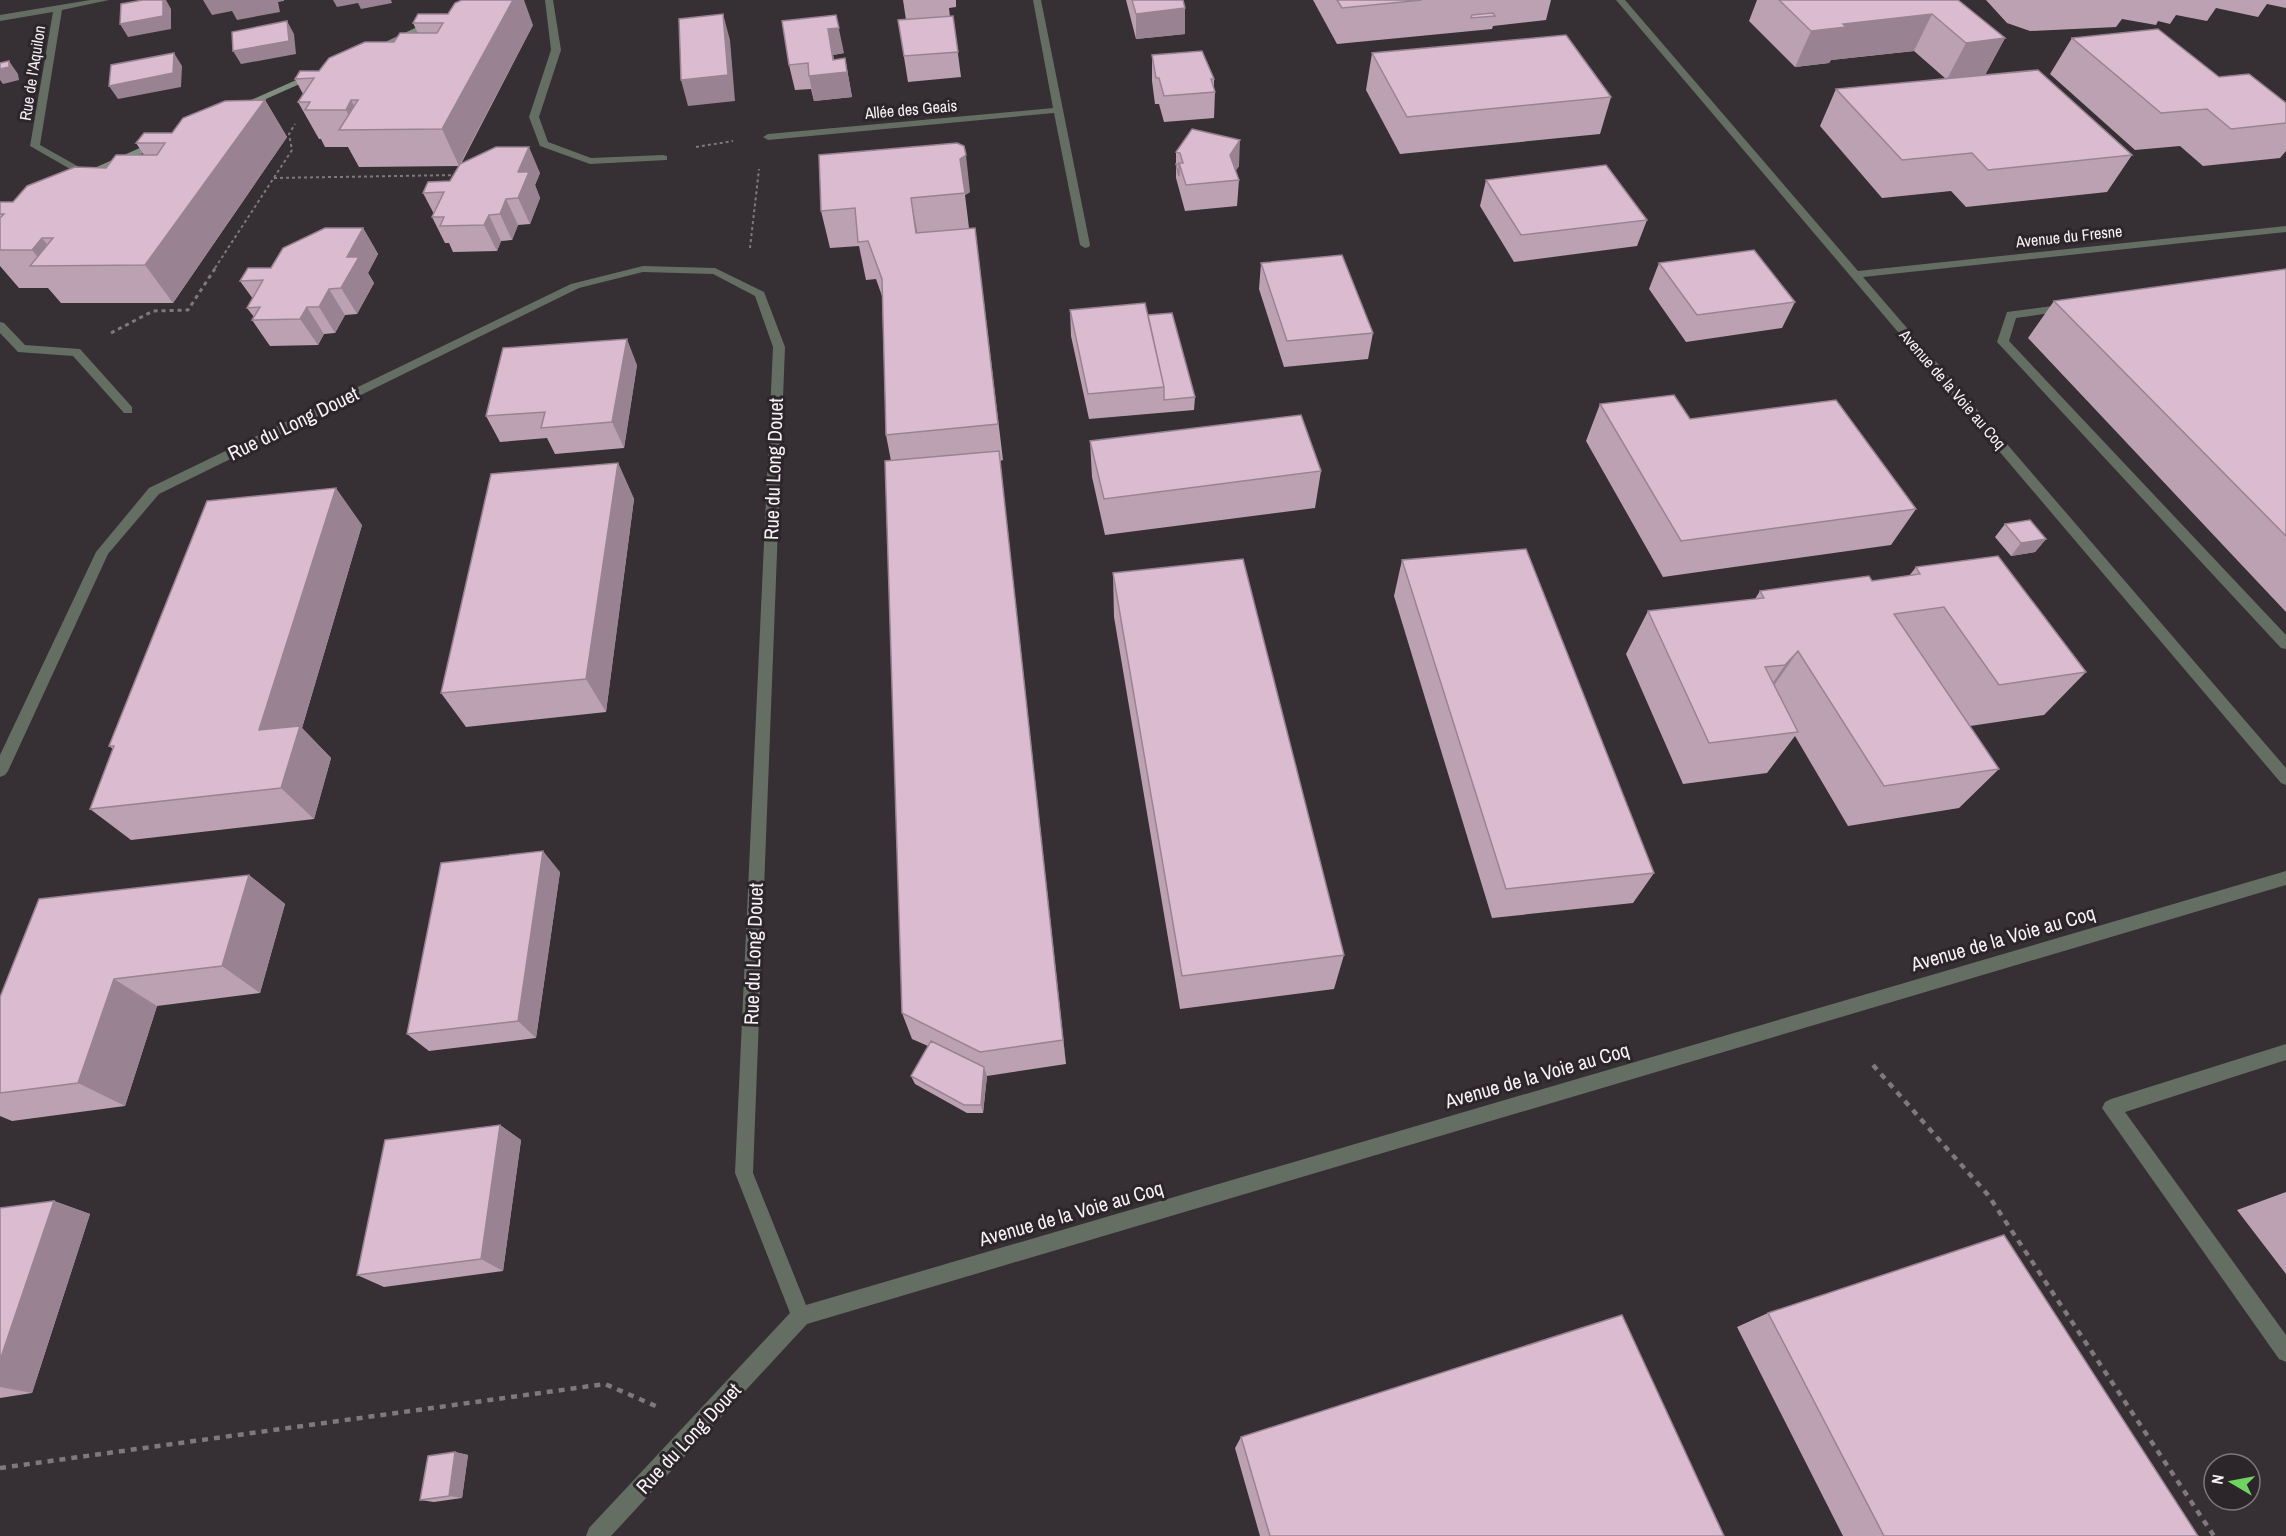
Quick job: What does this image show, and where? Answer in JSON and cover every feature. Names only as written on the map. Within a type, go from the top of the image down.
[{"type":"street","points":[[58,8],[105,0]]},
{"type":"street","points":[[549,0],[556,50],[534,117],[544,144],[590,161],[663,158]]},
{"type":"street","points":[[1037,0],[1085,245]]},
{"type":"street","name":"Avenue de la Voie au Coq","points":[[1620,0],[2286,779]]},
{"type":"street","name":"Rue de l'Aquilon","points":[[0,18],[58,8],[35,146],[84,174]]},
{"type":"street","points":[[368,53],[439,20]]},
{"type":"street","points":[[232,111],[327,70]]},
{"type":"street","name":"Allée des Geais","points":[[768,137],[1058,110]]},
{"type":"street","points":[[73,179],[169,138]]},
{"type":"street","name":"Avenue du Fresne","points":[[1855,275],[2286,229]]},
{"type":"street","name":"Rue du Long Douet","points":[[0,771],[103,552],[154,491],[575,286],[643,269],[715,271],[760,294],[778,347],[744,1173],[801,1316],[597,1536]]},
{"type":"street","points":[[2080,306],[2011,315],[2003,342],[2286,644]]},
{"type":"street","points":[[0,326],[22,349],[76,352],[128,410]]},
{"type":"street","name":"Avenue de la Voie au Coq","points":[[801,1316],[2284,882]]},
{"type":"street","points":[[2286,1052],[2111,1108],[2286,1352]]},
{"type":"path","points":[[76,352],[153,311],[188,310],[292,150],[289,134],[312,99],[296,84]]},
{"type":"path","points":[[663,158],[704,145],[768,137],[759,167],[750,249],[731,279]]},
{"type":"path","points":[[273,178],[463,175]]},
{"type":"path","points":[[1873,1065],[1988,1195],[2214,1536]]},
{"type":"path","points":[[0,1468],[605,1383],[699,1426]]},
{"type":"building","points":[[143,0],[163,0],[163,16],[120,24],[121,4]]},
{"type":"building","points":[[462,0],[513,0],[442,129],[339,130],[358,100],[351,100],[346,110],[305,110],[310,102],[298,102],[314,78],[295,79],[300,71],[319,71],[329,58],[365,42],[394,42],[400,33],[437,33],[443,23],[413,23],[418,14],[448,14],[455,3]]},
{"type":"building","points":[[1132,0],[1183,0],[1185,8],[1136,14]]},
{"type":"building","points":[[1337,0],[1422,0],[1342,8]]},
{"type":"building","points":[[1779,0],[1958,0],[2005,38],[1966,43],[1932,14],[1843,24],[1846,27],[1811,31]]},
{"type":"building","points":[[1493,13],[1495,16],[1471,18],[1472,15]]},
{"type":"building","points":[[723,14],[728,75],[681,80],[679,19]]},
{"type":"building","points":[[836,15],[839,28],[828,29],[833,60],[845,58],[847,72],[809,76],[808,63],[789,65],[782,21]]},
{"type":"building","points":[[953,16],[958,52],[904,56],[898,20]]},
{"type":"building","points":[[287,21],[289,41],[233,51],[232,32]]},
{"type":"building","points":[[2158,29],[2219,77],[2249,74],[2286,103],[2286,123],[2231,129],[2207,109],[2161,113],[2072,38]]},
{"type":"building","points":[[1566,35],[1611,97],[1407,117],[1372,53]]},
{"type":"building","points":[[1202,51],[1214,79],[1211,79],[1215,92],[1164,96],[1159,78],[1156,78],[1152,55]]},
{"type":"building","points":[[174,53],[173,73],[109,86],[111,65]]},
{"type":"building","points":[[9,61],[9,67],[0,69],[0,63]]},
{"type":"building","points":[[2038,70],[2132,155],[1988,170],[1972,153],[1902,160],[1836,89]]},
{"type":"building","points":[[265,100],[145,265],[30,266],[53,238],[42,238],[32,250],[0,250],[0,218],[4,214],[0,214],[0,202],[13,202],[27,186],[75,167],[106,168],[116,155],[157,155],[165,143],[136,143],[144,133],[172,133],[183,118],[225,101]]},
{"type":"building","points":[[1192,129],[1240,140],[1230,155],[1239,180],[1186,185],[1179,163],[1183,163],[1180,153],[1176,152]]},
{"type":"building","points":[[957,143],[964,146],[966,155],[960,159],[965,193],[911,198],[916,233],[975,228],[998,424],[886,435],[882,279],[868,241],[858,242],[855,208],[821,211],[819,155]]},
{"type":"building","points":[[496,147],[529,147],[518,172],[529,172],[518,198],[506,199],[500,214],[489,215],[484,225],[440,226],[444,217],[432,217],[444,192],[423,193],[428,182],[450,181],[460,164]]},
{"type":"building","points":[[1606,165],[1647,220],[1521,235],[1486,180]]},
{"type":"building","points":[[325,228],[363,228],[347,257],[359,257],[341,288],[329,289],[319,307],[307,307],[300,319],[252,320],[260,307],[247,308],[263,280],[240,281],[248,268],[271,268],[283,248]]},
{"type":"building","points":[[1754,250],[1795,302],[1697,315],[1659,263]]},
{"type":"building","points":[[1342,255],[1373,333],[1287,341],[1261,263]]},
{"type":"building","points":[[2286,269],[2286,536],[2054,301]]},
{"type":"building","points":[[1145,303],[1164,387],[1088,394],[1070,310]]},
{"type":"building","points":[[1172,313],[1195,397],[1164,400],[1164,387],[1148,315]]},
{"type":"building","points":[[627,339],[612,422],[541,428],[545,412],[486,416],[503,348]]},
{"type":"building","points":[[1674,395],[1690,419],[1836,400],[1916,509],[1681,541],[1600,404]]},
{"type":"building","points":[[1301,415],[1321,471],[1104,499],[1090,441]]},
{"type":"building","points":[[999,451],[1063,1040],[980,1052],[902,1013],[885,461]]},
{"type":"building","points":[[618,463],[586,679],[441,693],[491,474]]},
{"type":"building","points":[[336,488],[259,730],[300,726],[281,788],[90,809],[114,746],[109,746],[207,501]]},
{"type":"building","points":[[2030,520],[2046,539],[2021,543],[2005,524]]},
{"type":"building","points":[[1526,549],[1654,873],[1506,889],[1402,560]]},
{"type":"building","points":[[1998,556],[2086,672],[1999,685],[1944,607],[1894,614],[1999,769],[1884,786],[1798,651],[1785,665],[1765,667],[1798,732],[1709,743],[1648,611],[1764,598],[1760,591],[1869,576],[1872,581],[1920,574],[1916,567]]},
{"type":"building","points":[[1243,559],[1344,955],[1182,976],[1113,573]]},
{"type":"building","points":[[543,851],[518,1021],[407,1034],[441,863]]},
{"type":"building","points":[[249,875],[222,966],[114,979],[78,1083],[0,1093],[0,997],[39,899]]},
{"type":"building","points":[[931,1041],[984,1067],[981,1105],[964,1105],[911,1076]]},
{"type":"building","points":[[500,1125],[481,1259],[357,1275],[385,1140]]},
{"type":"building","points":[[54,1201],[0,1360],[0,1208]]},
{"type":"building","points":[[2004,1235],[2198,1536],[1884,1536],[1768,1313]]},
{"type":"building","points":[[1622,1315],[1724,1536],[1270,1536],[1241,1437]]},
{"type":"building","points":[[455,1452],[449,1496],[420,1500],[428,1456]]}]
